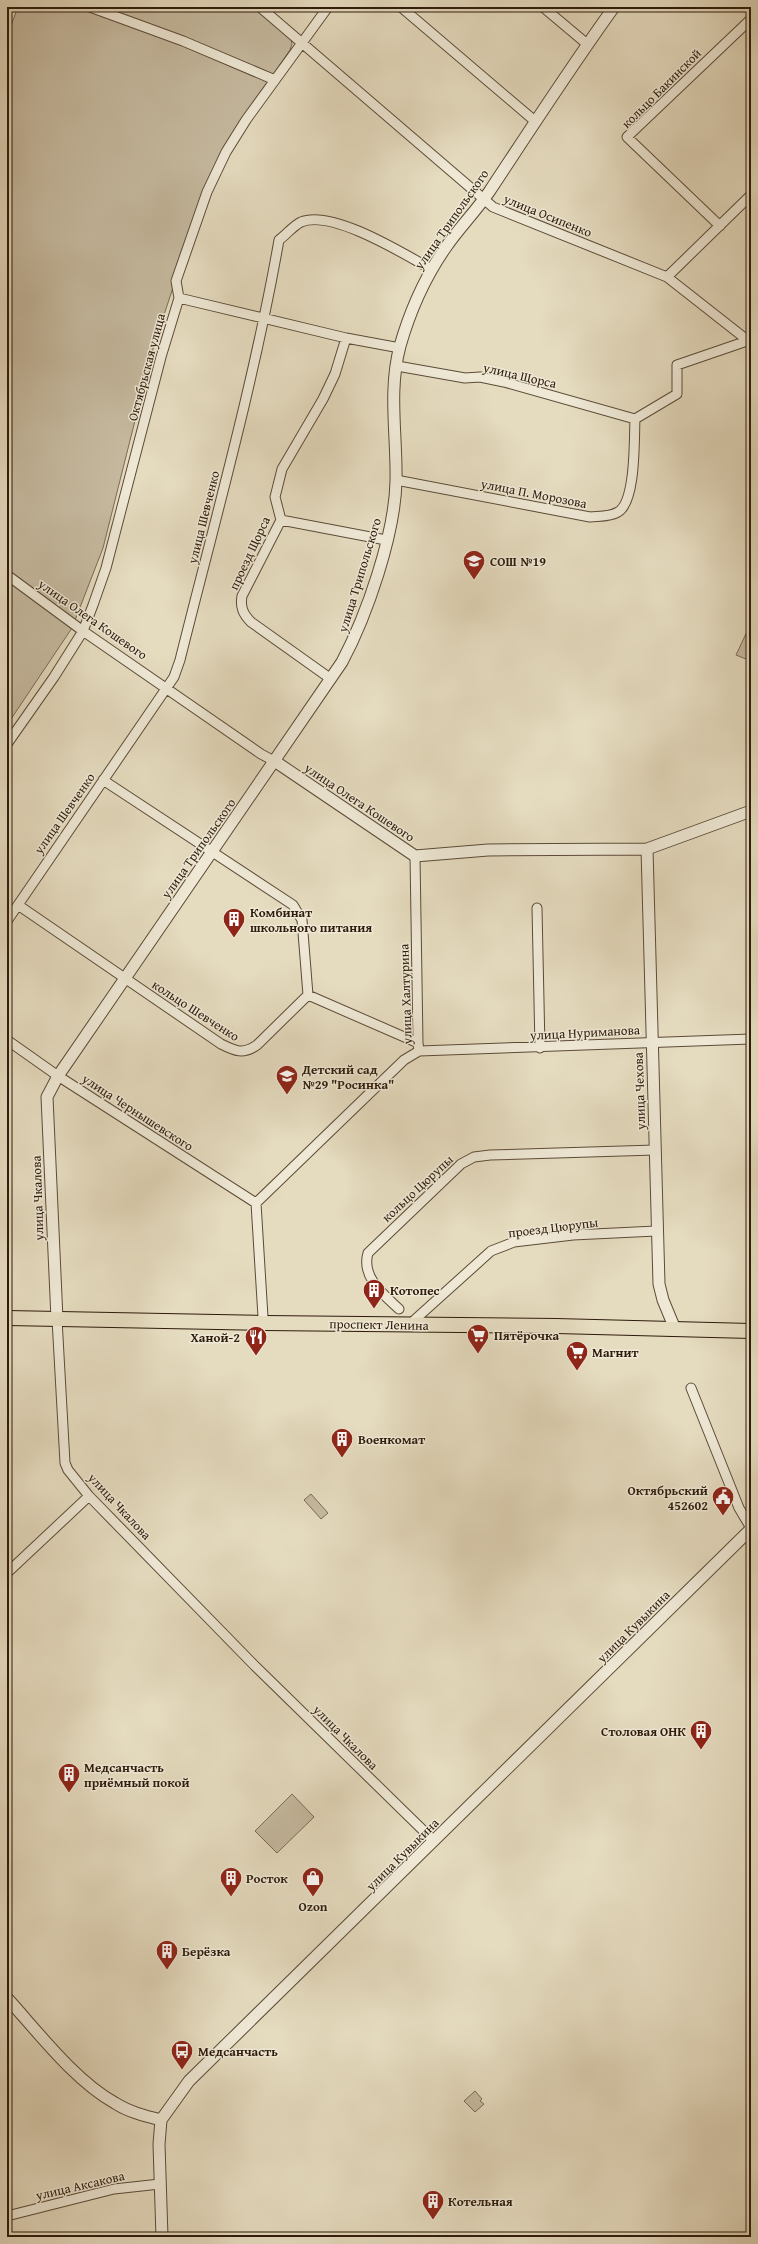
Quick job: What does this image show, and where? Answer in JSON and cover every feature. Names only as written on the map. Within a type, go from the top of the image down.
[{"type":"main road","name":"проспект Ленина","points":[[7,1318],[751,1331]]},
{"type":"street","points":[[90,7],[183,42],[275,80]]},
{"type":"street","name":"улица Осипенко","points":[[260,7],[493,207],[667,277],[749,342]]},
{"type":"street","name":"Октябрьская улица","points":[[7,744],[54,677],[83,631],[106,568],[161,356],[179,298],[176,281],[207,192],[226,152],[301,43],[328,7]]},
{"type":"street","points":[[401,7],[536,122]]},
{"type":"street","points":[[543,7],[587,44]]},
{"type":"street","name":"улица Трипольского","points":[[58,1076],[126,980],[212,852],[276,762],[331,679],[355,638],[394,510],[396,480],[393,406],[400,348],[409,318],[431,269],[451,240],[484,199],[587,44],[614,7]]},
{"type":"street","name":"кольцо Бакинской","points":[[720,226],[627,137],[751,19]]},
{"type":"street","points":[[667,277],[751,195]]},
{"type":"street","name":"улица Шевченко","points":[[7,921],[168,688],[180,660],[265,319],[279,240],[301,222],[324,221],[368,234],[431,269]]},
{"type":"street","points":[[179,298],[346,338],[400,348]]},
{"type":"street","name":"проезд Щорса","points":[[331,679],[251,622],[242,610],[242,596],[280,520],[275,497],[282,469],[332,380],[346,338]]},
{"type":"street","points":[[635,419],[677,394],[677,365],[749,342]]},
{"type":"street","name":"улица Щорса","points":[[397,366],[464,378],[480,377],[504,382],[635,419]]},
{"type":"street","name":"улица П. Морозова","points":[[396,480],[590,517],[606,516],[618,512],[624,507],[631,484],[635,419]]},
{"type":"street","points":[[280,520],[386,540]]},
{"type":"street","name":"улица Олега Кошевого","points":[[7,575],[83,631],[168,688],[261,754],[276,762],[415,856],[488,850],[647,849],[751,811]]},
{"type":"street","points":[[103,780],[293,906],[302,920],[308,995],[418,1047]]},
{"type":"street","name":"улица Чехова","points":[[647,849],[656,1231],[661,1293],[675,1329]]},
{"type":"street","name":"улица Халтурина","points":[[256,1203],[418,1047],[415,856]]},
{"type":"street","name":"кольцо Шевченко","points":[[18,905],[126,980],[221,1044],[236,1052],[248,1051],[257,1045],[308,995]]},
{"type":"street","points":[[537,908],[540,1048]]},
{"type":"street","name":"улица Нуриманова","points":[[418,1047],[540,1048],[652,1042],[751,1039]]},
{"type":"street","name":"улица Чернышевского","points":[[7,1040],[58,1076],[256,1203]]},
{"type":"street","name":"улица Чкалова","points":[[58,1076],[47,1097],[65,1463],[68,1470],[89,1496],[266,1678],[434,1841]]},
{"type":"street","name":"кольцо Цюрупы","points":[[398,1309],[375,1285],[368,1274],[365,1261],[368,1253],[461,1164],[474,1157],[490,1155],[655,1150]]},
{"type":"street","points":[[256,1203],[263,1317]]},
{"type":"street","name":"проезд Цюрупы","points":[[410,1324],[491,1251],[514,1242],[574,1235],[656,1231]]},
{"type":"street","points":[[691,1388],[739,1508],[751,1529]]},
{"type":"street","points":[[7,1573],[89,1496]]},
{"type":"street","name":"улица Кувыкина","points":[[161,2120],[189,2082],[751,1529]]},
{"type":"street","points":[[7,1998],[76,2074],[114,2103],[138,2114],[161,2120],[160,2184],[162,2237]]},
{"type":"street","name":"улица Аксакова","points":[[7,2216],[114,2189],[160,2184]]},
{"type":"shaded area","points":[[18,7],[256,7],[291,39],[292,44],[290,50],[243,118],[205,191],[154,345],[103,548],[72,628],[7,725],[7,36]]},
{"type":"shaded area","points":[[751,623],[751,661],[736,655]]},
{"type":"shaded area","points":[[311,1494],[328,1513],[321,1519],[304,1500]]},
{"type":"shaded area","points":[[292,1794],[314,1817],[277,1853],[255,1831]]},
{"type":"shaded area","points":[[475,2091],[482,2099],[480,2101],[484,2104],[475,2112],[464,2101]]},
{"type":"place","name":"СОШ №19","points":[[474,580]]},
{"type":"place","name":"Комбинат школьного питания","points":[[234,938]]},
{"type":"place","name":"Детский сад №29 \"Росинка\"","points":[[287,1096]]},
{"type":"place","name":"Котопес","points":[[374,1310]]},
{"type":"place","name":"Пятёрочка","points":[[478,1354]]},
{"type":"place","name":"Ханой-2","points":[[256,1356]]},
{"type":"place","name":"Магнит","points":[[577,1372]]},
{"type":"place","name":"Военкомат","points":[[342,1458]]},
{"type":"place","name":"Октябрьский 452602","points":[[723,1516]]},
{"type":"place","name":"Столовая ОНК","points":[[701,1750]]},
{"type":"place","name":"Медсанчасть приёмный покой","points":[[69,1794]]},
{"type":"place","name":"Росток","points":[[231,1898]]},
{"type":"place","name":"Ozon","points":[[313,1898]]},
{"type":"place","name":"Берёзка","points":[[167,1970]]},
{"type":"place","name":"Медсанчасть","points":[[182,2070]]},
{"type":"place","name":"Котельная","points":[[433,2220]]}]
